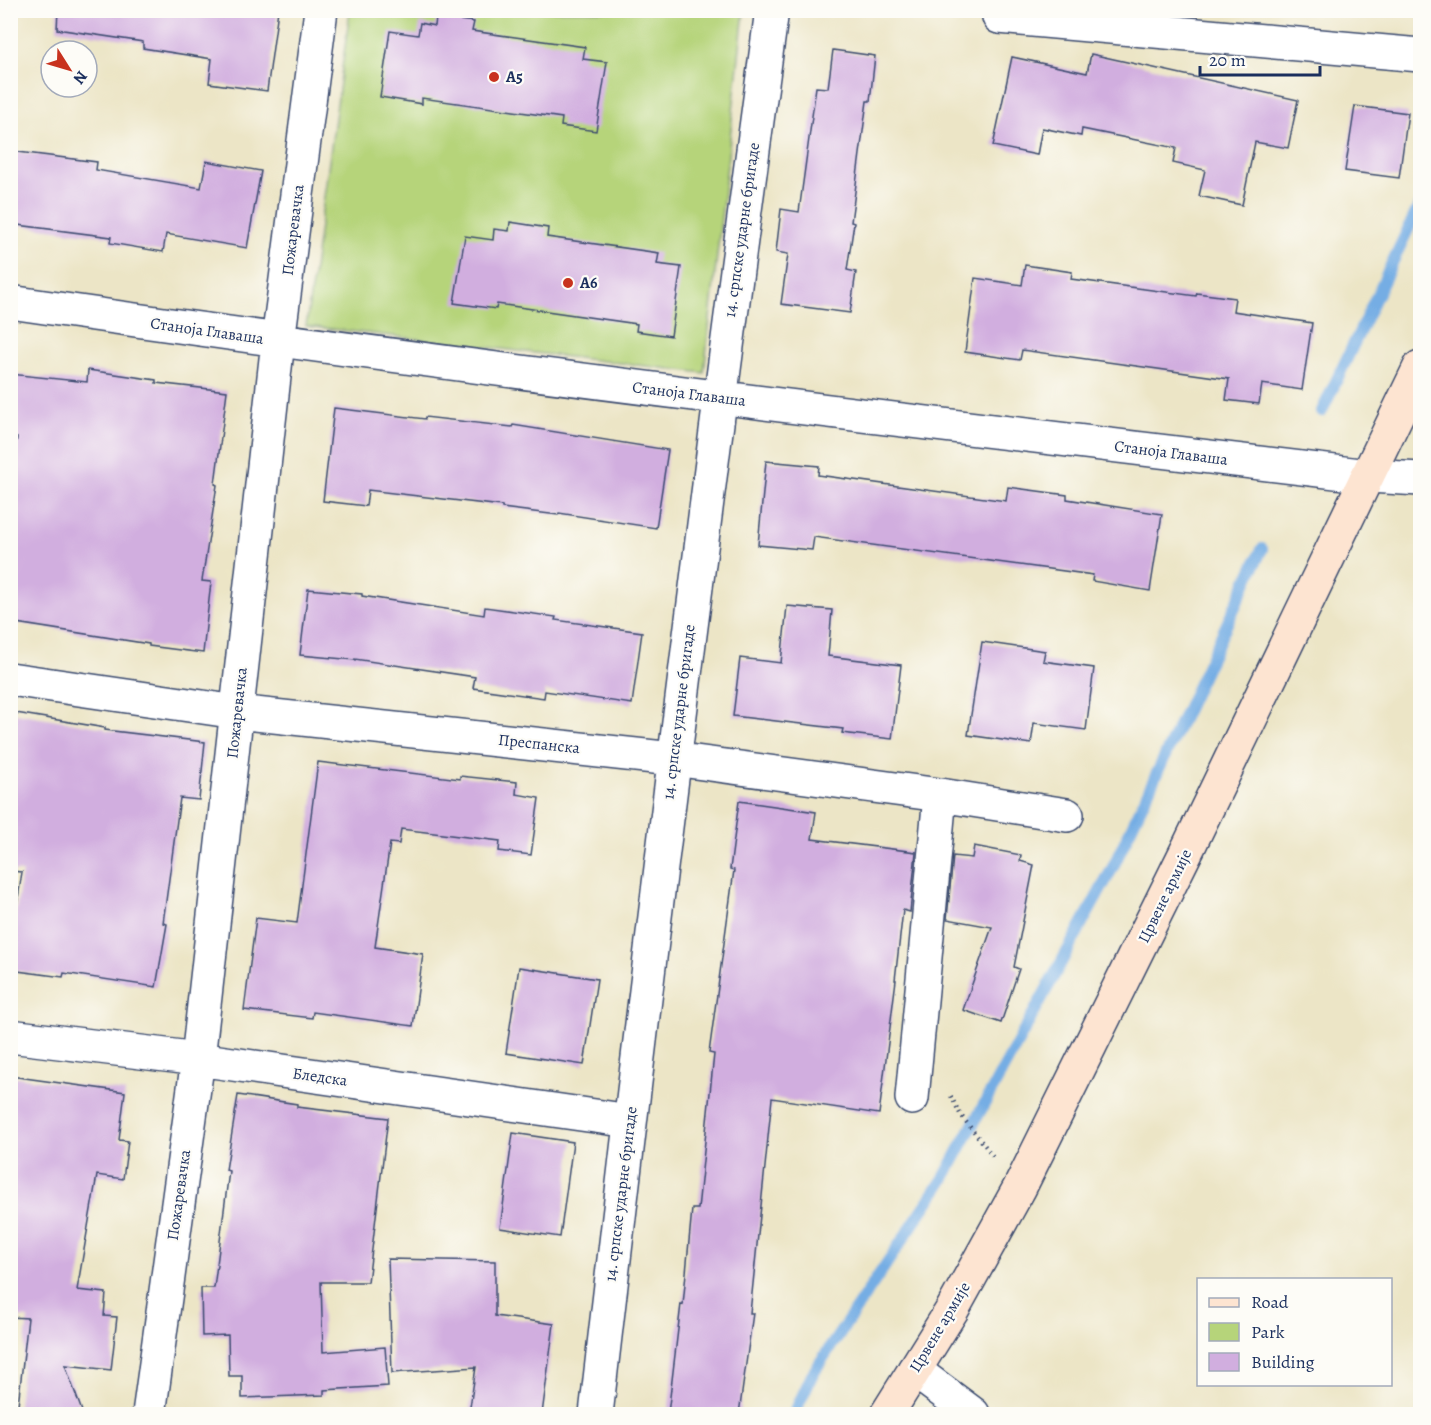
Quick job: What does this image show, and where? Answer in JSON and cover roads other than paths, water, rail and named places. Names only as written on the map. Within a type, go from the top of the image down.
[{"type":"main road","name":"Црвене армије","points":[[887,1414],[952,1310],[1020,1187],[1185,855],[1420,367]]},
{"type":"street","name":"Пожаревачка","points":[[149,1414],[198,1059],[278,341],[321,10]]},
{"type":"street","name":"14. српске ударне бригаде","points":[[596,1414],[718,398],[772,10]]},
{"type":"street","points":[[999,18],[1420,55]]},
{"type":"street","name":"Станоја Главаша","points":[[10,302],[278,341],[718,398],[1369,476],[1420,479]]},
{"type":"street","name":"Преспанска","points":[[10,679],[237,712],[673,759],[940,795],[1066,815]]},
{"type":"street","points":[[912,1098],[940,795]]},
{"type":"street","name":"Бледска","points":[[10,1036],[198,1059],[630,1121]]},
{"type":"street","points":[[915,1370],[973,1414]]},
{"type":"waterway","points":[[1322,411],[1420,204]]},
{"type":"waterway","points":[[794,1414],[813,1373],[944,1178],[1112,869],[1262,549]]},
{"type":"place","name":"A5","points":[[494,77]]},
{"type":"place","name":"A6","points":[[568,283]]}]
